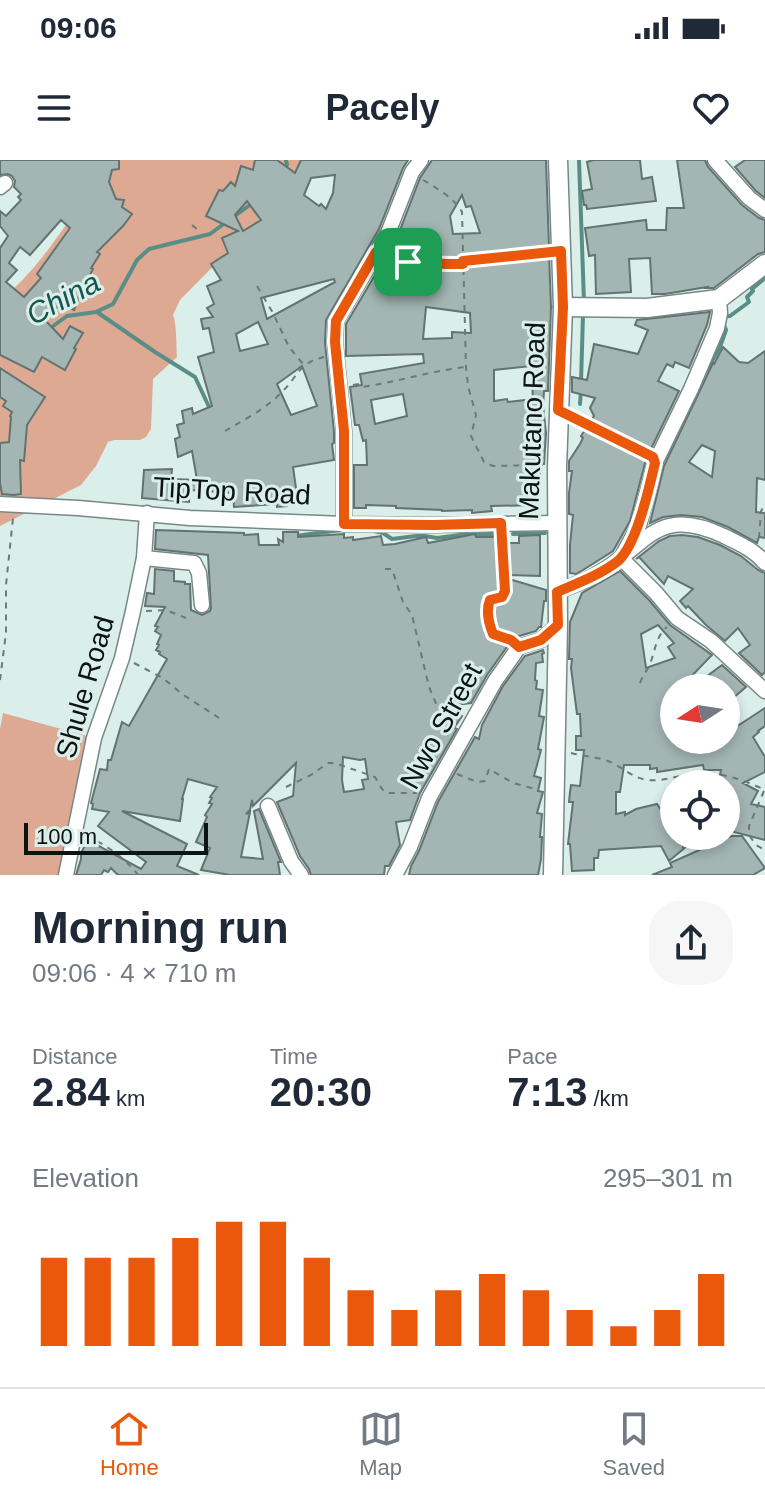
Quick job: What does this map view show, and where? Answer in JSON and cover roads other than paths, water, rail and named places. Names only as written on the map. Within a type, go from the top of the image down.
[{"type":"street","name":"Makutano Road","points":[[553,875],[558,410],[563,307],[558,160]]},
{"type":"street","points":[[715,160],[749,198],[765,210]]},
{"type":"street","points":[[344,524],[344,431],[335,342],[336,321],[396,215],[417,166]]},
{"type":"street","points":[[563,307],[647,308],[719,299],[765,264]]},
{"type":"street","points":[[621,558],[639,525],[655,463],[717,328],[719,299]]},
{"type":"street","name":"TipTop Road","points":[[7,504],[190,518],[344,524],[557,523]]},
{"type":"street","name":"Shule Road","points":[[66,875],[94,738],[122,658],[133,611],[144,558],[147,513]]},
{"type":"street","points":[[557,592],[597,575],[644,537],[665,527],[705,527],[760,555]]},
{"type":"street","points":[[144,558],[194,563],[199,573],[202,605]]},
{"type":"street","points":[[621,558],[677,618],[711,641],[765,691]]},
{"type":"street","name":"Nwo Street","points":[[395,875],[410,847],[429,798],[495,681],[519,647],[541,640],[558,625]]},
{"type":"street","points":[[268,806],[291,861],[301,875]]},
{"type":"waterway","name":"China","points":[[284,169],[286,160]]},
{"type":"waterway","points":[[579,160],[584,302]]},
{"type":"waterway","name":"China","points":[[232,218],[254,202]]},
{"type":"waterway","name":"China","points":[[49,329],[67,316],[96,312],[113,304],[137,260],[149,249],[210,234],[225,223]]},
{"type":"waterway","points":[[706,371],[726,330],[721,317],[730,316],[749,302],[747,297],[752,289],[765,278]]},
{"type":"waterway","points":[[97,312],[195,377],[211,411]]},
{"type":"waterway","points":[[581,382],[583,315]]},
{"type":"waterway","points":[[580,404],[581,390]]},
{"type":"waterway","points":[[295,536],[341,530]]},
{"type":"waterway","points":[[374,531],[392,539],[496,534]]},
{"type":"waterway","points":[[513,534],[545,533]]}]
